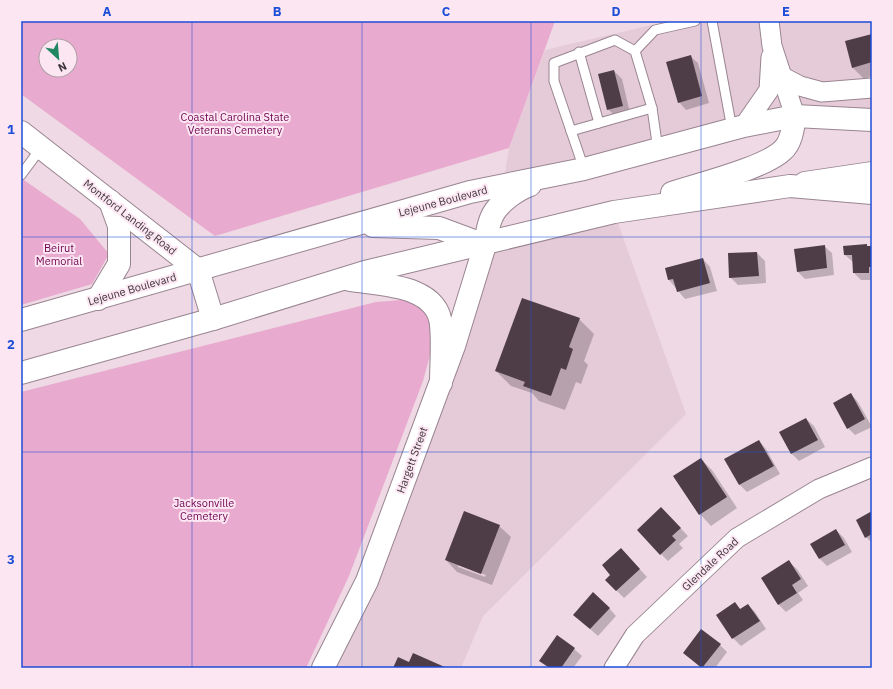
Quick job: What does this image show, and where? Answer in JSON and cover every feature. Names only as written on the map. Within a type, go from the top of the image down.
[{"type":"main road","name":"Lejeune Boulevard","points":[[21,320],[470,192],[555,176],[738,128],[795,116],[872,120]]},
{"type":"main road","points":[[21,373],[213,319],[365,272],[485,245],[614,212],[770,160],[784,149],[792,134],[795,116]]},
{"type":"main road","name":"Montford Landing Road","points":[[21,132],[198,270]]},
{"type":"main road","points":[[614,212],[790,186],[872,172]]},
{"type":"main road","name":"Hargett Street","points":[[323,668],[367,581],[454,346],[485,245],[490,221],[495,211],[523,188],[555,176]]},
{"type":"main road","points":[[790,186],[872,193]]},
{"type":"main road","points":[[98,299],[119,264],[120,226],[110,202]]},
{"type":"main road","points":[[352,226],[439,228],[485,245]]},
{"type":"main road","points":[[198,270],[213,319]]},
{"type":"main road","points":[[345,279],[410,290],[426,298],[436,309],[441,324],[440,383]]},
{"type":"street","points":[[769,21],[772,46],[795,116]]},
{"type":"street","points":[[738,128],[769,90],[772,46]]},
{"type":"street","points":[[781,76],[800,86],[822,92],[872,88]]},
{"type":"street","name":"Glendale Road","points":[[614,668],[635,635],[736,538],[819,489],[872,467]]},
{"type":"lane","points":[[636,51],[655,30],[695,21]]},
{"type":"lane","points":[[712,21],[738,128]]},
{"type":"lane","points":[[584,169],[554,81],[554,63],[579,52],[615,40],[636,51],[652,108],[658,150]]},
{"type":"lane","points":[[579,52],[599,123]]},
{"type":"lane","points":[[571,131],[652,108]]},
{"type":"lane","points":[[21,175],[41,148]]},
{"type":"shaded area","points":[[669,21],[872,21],[872,120],[795,116],[503,186],[509,148],[545,50]]},
{"type":"shaded area","points":[[614,212],[686,414],[483,616],[461,668],[323,668],[485,245]]},
{"type":"green space","name":"Coastal Carolina State Veterans Cemetery","points":[[21,21],[555,21],[509,148],[215,236],[21,94]]},
{"type":"green space","name":"Beirut Memorial","points":[[21,178],[80,219],[109,254],[92,284],[21,305]]},
{"type":"green space","name":"Jacksonville Cemetery","points":[[402,300],[417,305],[431,318],[433,344],[423,381],[349,576],[306,668],[21,668],[21,392],[376,302]]},
{"type":"building","points":[[872,34],[872,62],[852,68],[845,41]]},
{"type":"building","points":[[691,55],[702,96],[678,103],[666,62]]},
{"type":"building","points":[[614,70],[623,106],[607,110],[598,74]]},
{"type":"building","points":[[867,244],[867,246],[872,246],[872,267],[869,267],[869,273],[853,273],[852,255],[844,255],[843,246]]},
{"type":"building","points":[[825,245],[827,268],[797,272],[794,249]]},
{"type":"building","points":[[757,252],[759,276],[729,278],[728,253]]},
{"type":"building","points":[[703,258],[710,283],[677,292],[673,279],[668,280],[665,268]]},
{"type":"building","points":[[522,298],[580,318],[569,347],[573,349],[566,370],[561,368],[551,396],[523,386],[525,382],[495,371]]},
{"type":"building","points":[[851,393],[865,419],[847,429],[833,403]]},
{"type":"building","points":[[806,418],[818,440],[791,454],[779,432]]},
{"type":"building","points":[[759,440],[774,466],[739,485],[724,459]]},
{"type":"building","points":[[701,458],[727,497],[699,515],[673,476]]},
{"type":"building","points":[[661,507],[681,528],[672,536],[676,540],[660,555],[637,530]]},
{"type":"building","points":[[464,511],[500,525],[481,574],[445,560]]},
{"type":"building","points":[[872,511],[872,534],[865,538],[856,520]]},
{"type":"building","points":[[836,529],[845,545],[819,559],[810,544]]},
{"type":"building","points":[[621,548],[640,569],[616,591],[605,580],[610,575],[602,565]]},
{"type":"building","points":[[789,560],[801,579],[792,585],[797,593],[778,605],[761,578]]},
{"type":"building","points":[[593,592],[610,608],[590,629],[573,615]]},
{"type":"building","points":[[735,602],[740,609],[748,604],[760,621],[732,639],[716,615]]},
{"type":"building","points":[[701,629],[721,644],[702,668],[683,653]]},
{"type":"building","points":[[557,635],[575,648],[561,668],[550,668],[539,661]]},
{"type":"building","points":[[413,653],[447,668],[393,668],[398,657],[409,662]]}]
